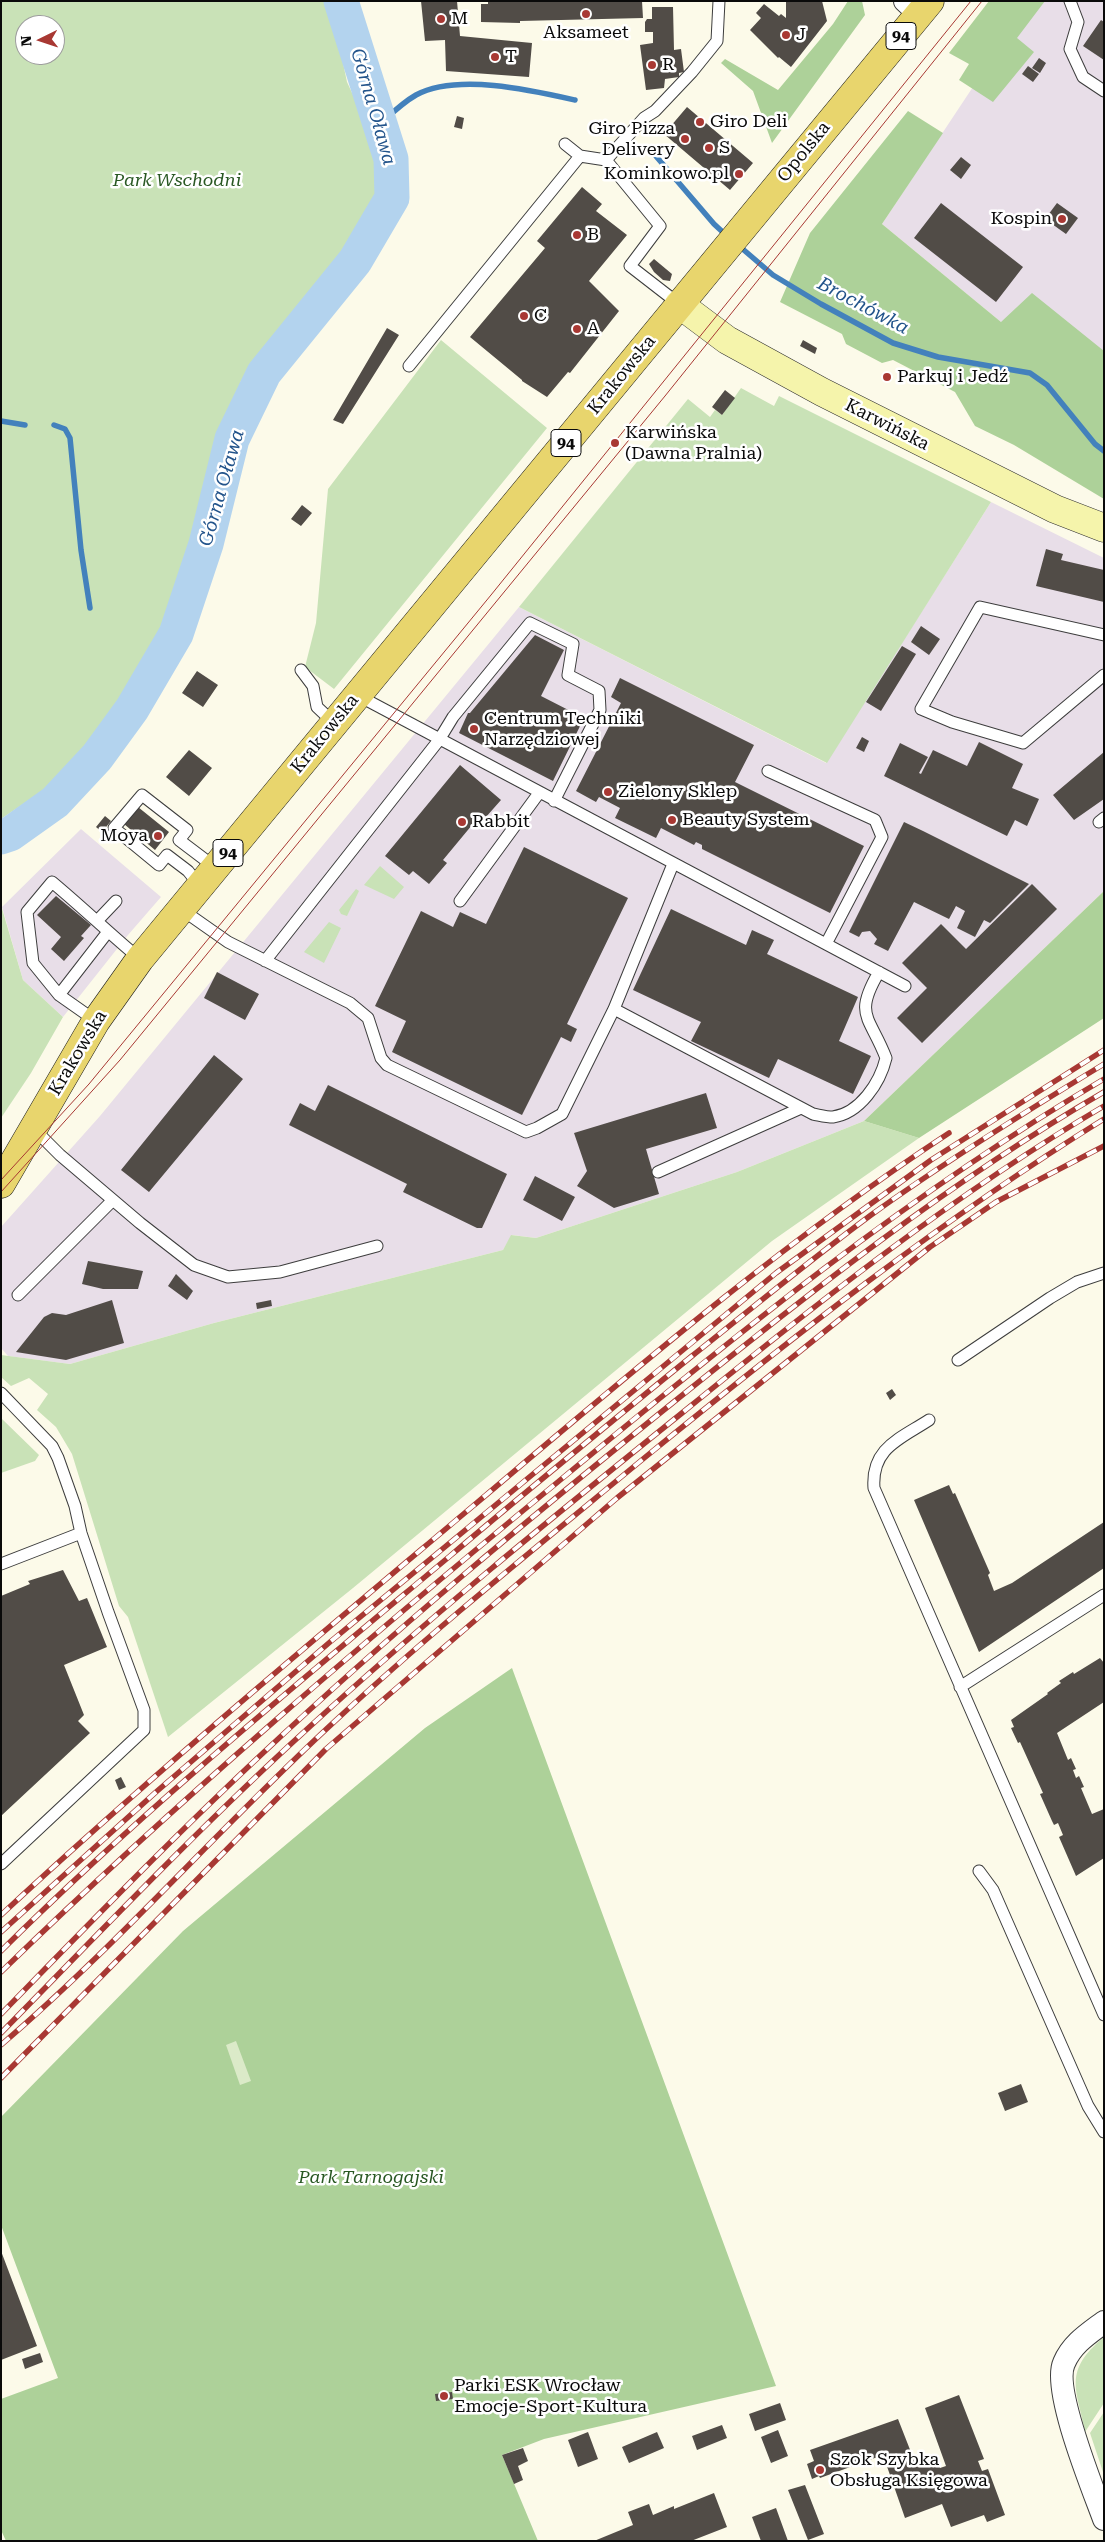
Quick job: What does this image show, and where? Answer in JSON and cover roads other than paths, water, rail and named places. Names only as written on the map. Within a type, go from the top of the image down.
[{"type":"main road","name":"Opolska","points":[[679,304],[918,5]]},
{"type":"main road","name":"Krakowska","points":[[1,1184],[96,1022],[140,959],[679,304]]},
{"type":"street","name":"Karwińska","points":[[679,304],[727,340],[822,392],[1055,509],[1104,528]]},
{"type":"street","points":[[1104,2322],[1076,2343],[1063,2364],[1062,2378],[1066,2408],[1104,2519]]},
{"type":"lane","points":[[606,160],[644,118],[654,111],[692,72],[717,41],[719,1]]},
{"type":"lane","points":[[1070,1],[1078,22],[1070,49],[1083,77],[1104,91]]},
{"type":"lane","points":[[565,144],[580,156],[606,160],[660,226],[630,266],[679,304]]},
{"type":"lane","points":[[408,366],[580,156]]},
{"type":"lane","points":[[1104,634],[980,607],[921,709],[952,722],[1023,743],[1104,675]]},
{"type":"lane","points":[[265,961],[438,740],[452,717],[530,623],[573,644],[568,675],[599,691],[600,710],[554,801]]},
{"type":"lane","points":[[301,670],[313,686],[317,707],[334,723]]},
{"type":"lane","points":[[357,695],[438,740],[905,986]]},
{"type":"lane","points":[[768,771],[875,820],[882,837],[826,944]]},
{"type":"lane","points":[[460,901],[539,793]]},
{"type":"lane","points":[[142,795],[187,830],[179,840],[159,865],[114,828],[142,795]]},
{"type":"lane","points":[[179,840],[208,877]]},
{"type":"lane","points":[[167,855],[188,871],[208,877]]},
{"type":"lane","points":[[181,909],[228,942],[350,1003],[368,1018],[381,1058],[387,1065],[526,1132],[562,1114],[614,1009],[673,864]]},
{"type":"lane","points":[[96,1022],[59,995],[33,963],[27,912],[52,882],[97,921],[107,933],[140,959]]},
{"type":"lane","points":[[97,921],[116,901]]},
{"type":"lane","points":[[59,995],[107,933]]},
{"type":"lane","points":[[614,1009],[813,1114],[831,1117],[846,1113],[861,1102],[883,1073],[886,1058],[868,1019],[864,1005],[867,991],[878,972]]},
{"type":"lane","points":[[658,1172],[801,1108]]},
{"type":"lane","points":[[33,1128],[45,1141],[113,1200],[194,1265],[228,1277],[280,1272],[377,1246]]},
{"type":"lane","points":[[18,1295],[113,1200]]},
{"type":"lane","points":[[958,1360],[1077,1282],[1101,1275],[1104,1286]]},
{"type":"lane","points":[[1,1393],[52,1446],[75,1506],[81,1533],[144,1710],[144,1730],[1,1864]]},
{"type":"lane","points":[[929,1420],[893,1443],[879,1455],[873,1474],[874,1488],[1104,2015]]},
{"type":"lane","points":[[1,1564],[81,1533]]},
{"type":"lane","points":[[960,1687],[1104,1595]]},
{"type":"lane","points":[[979,1871],[993,1890],[1088,2106],[1104,2132]]},
{"type":"waterway","name":"Górna Oława","points":[[1,837],[10,834],[55,802],[97,757],[132,709],[176,634],[206,544],[232,439],[264,373],[355,261],[392,198],[391,159],[341,1]]},
{"type":"waterway","name":"Brochówka","points":[[380,124],[401,105],[416,95],[433,88],[452,85],[473,84],[516,88],[575,100]]},
{"type":"waterway","name":"Brochówka","points":[[655,155],[714,224],[727,236]]},
{"type":"waterway","name":"Brochówka","points":[[738,245],[773,275],[821,304],[893,343],[938,357],[1030,373],[1047,385],[1095,444],[1104,451]]},
{"type":"waterway","points":[[1,421],[25,425]]},
{"type":"waterway","points":[[54,425],[65,429],[70,438],[81,550],[90,608]]},
{"type":"tram line","points":[[1,1180],[89,1084],[491,595],[971,1]]},
{"type":"tram line","points":[[1,1192],[120,1060],[665,396],[982,1]]},
{"type":"railway","points":[[1,1932],[156,1792],[330,1642],[776,1273],[931,1160],[1104,1050]]},
{"type":"railway","points":[[1,1951],[109,1848],[221,1749],[510,1505],[692,1356],[871,1215],[986,1137],[1104,1064]]},
{"type":"railway","points":[[1,1972],[205,1782],[345,1660],[624,1427],[756,1321],[891,1219],[1031,1123],[1104,1079]]},
{"type":"railway","points":[[1,2014],[163,1849],[263,1753],[362,1663],[514,1532],[722,1363],[881,1240],[990,1163],[1104,1092]]},
{"type":"railway","points":[[1,2033],[151,1880],[266,1767],[397,1649],[491,1569],[835,1291],[993,1176],[1104,1106]]},
{"type":"railway","points":[[1,2045],[87,1967],[250,1803],[334,1722],[409,1654],[487,1588],[643,1459],[811,1325],[984,1198],[1104,1119]]},
{"type":"railway","points":[[1,1915],[117,1810],[354,1606],[705,1312],[825,1220],[949,1133]]},
{"type":"railway","points":[[1,2078],[326,1749],[617,1498],[930,1247],[996,1202],[1104,1146]]},
{"type":"place","name":"Aksameet","points":[[586,14]]},
{"type":"place","name":"M","points":[[441,19]]},
{"type":"place","name":"J","points":[[786,35]]},
{"type":"place","name":"T","points":[[495,57]]},
{"type":"place","name":"R","points":[[652,65]]},
{"type":"place","name":"Giro Deli","points":[[700,122]]},
{"type":"place","name":"Giro Pizza Delivery","points":[[685,139]]},
{"type":"place","name":"S","points":[[709,148]]},
{"type":"place","name":"Kominkowo.pl","points":[[739,174]]},
{"type":"place","name":"Kospin","points":[[1062,219]]},
{"type":"place","name":"B","points":[[577,235]]},
{"type":"place","name":"C","points":[[524,316]]},
{"type":"place","name":"A","points":[[577,329]]},
{"type":"place","name":"Parkuj i Jedź","points":[[887,377]]},
{"type":"place","name":"Karwińska (Dawna Pralnia)","points":[[615,443]]},
{"type":"place","name":"Centrum Techniki Narzędziowej","points":[[474,729]]},
{"type":"place","name":"Zielony Sklep","points":[[608,792]]},
{"type":"place","name":"Beauty System","points":[[672,820]]},
{"type":"place","name":"Rabbit","points":[[462,822]]},
{"type":"place","name":"Moya","points":[[158,836]]},
{"type":"place","name":"Parki ESK Wrocław Emocje-Sport-Kultura","points":[[444,2396]]},
{"type":"place","name":"Szok Szybka Obsługa Księgowa","points":[[820,2470]]},
{"type":"park label","name":"Park Wschodni","points":[[177,181]]},
{"type":"park label","name":"Park Tarnogajski","points":[[371,2178]]}]
